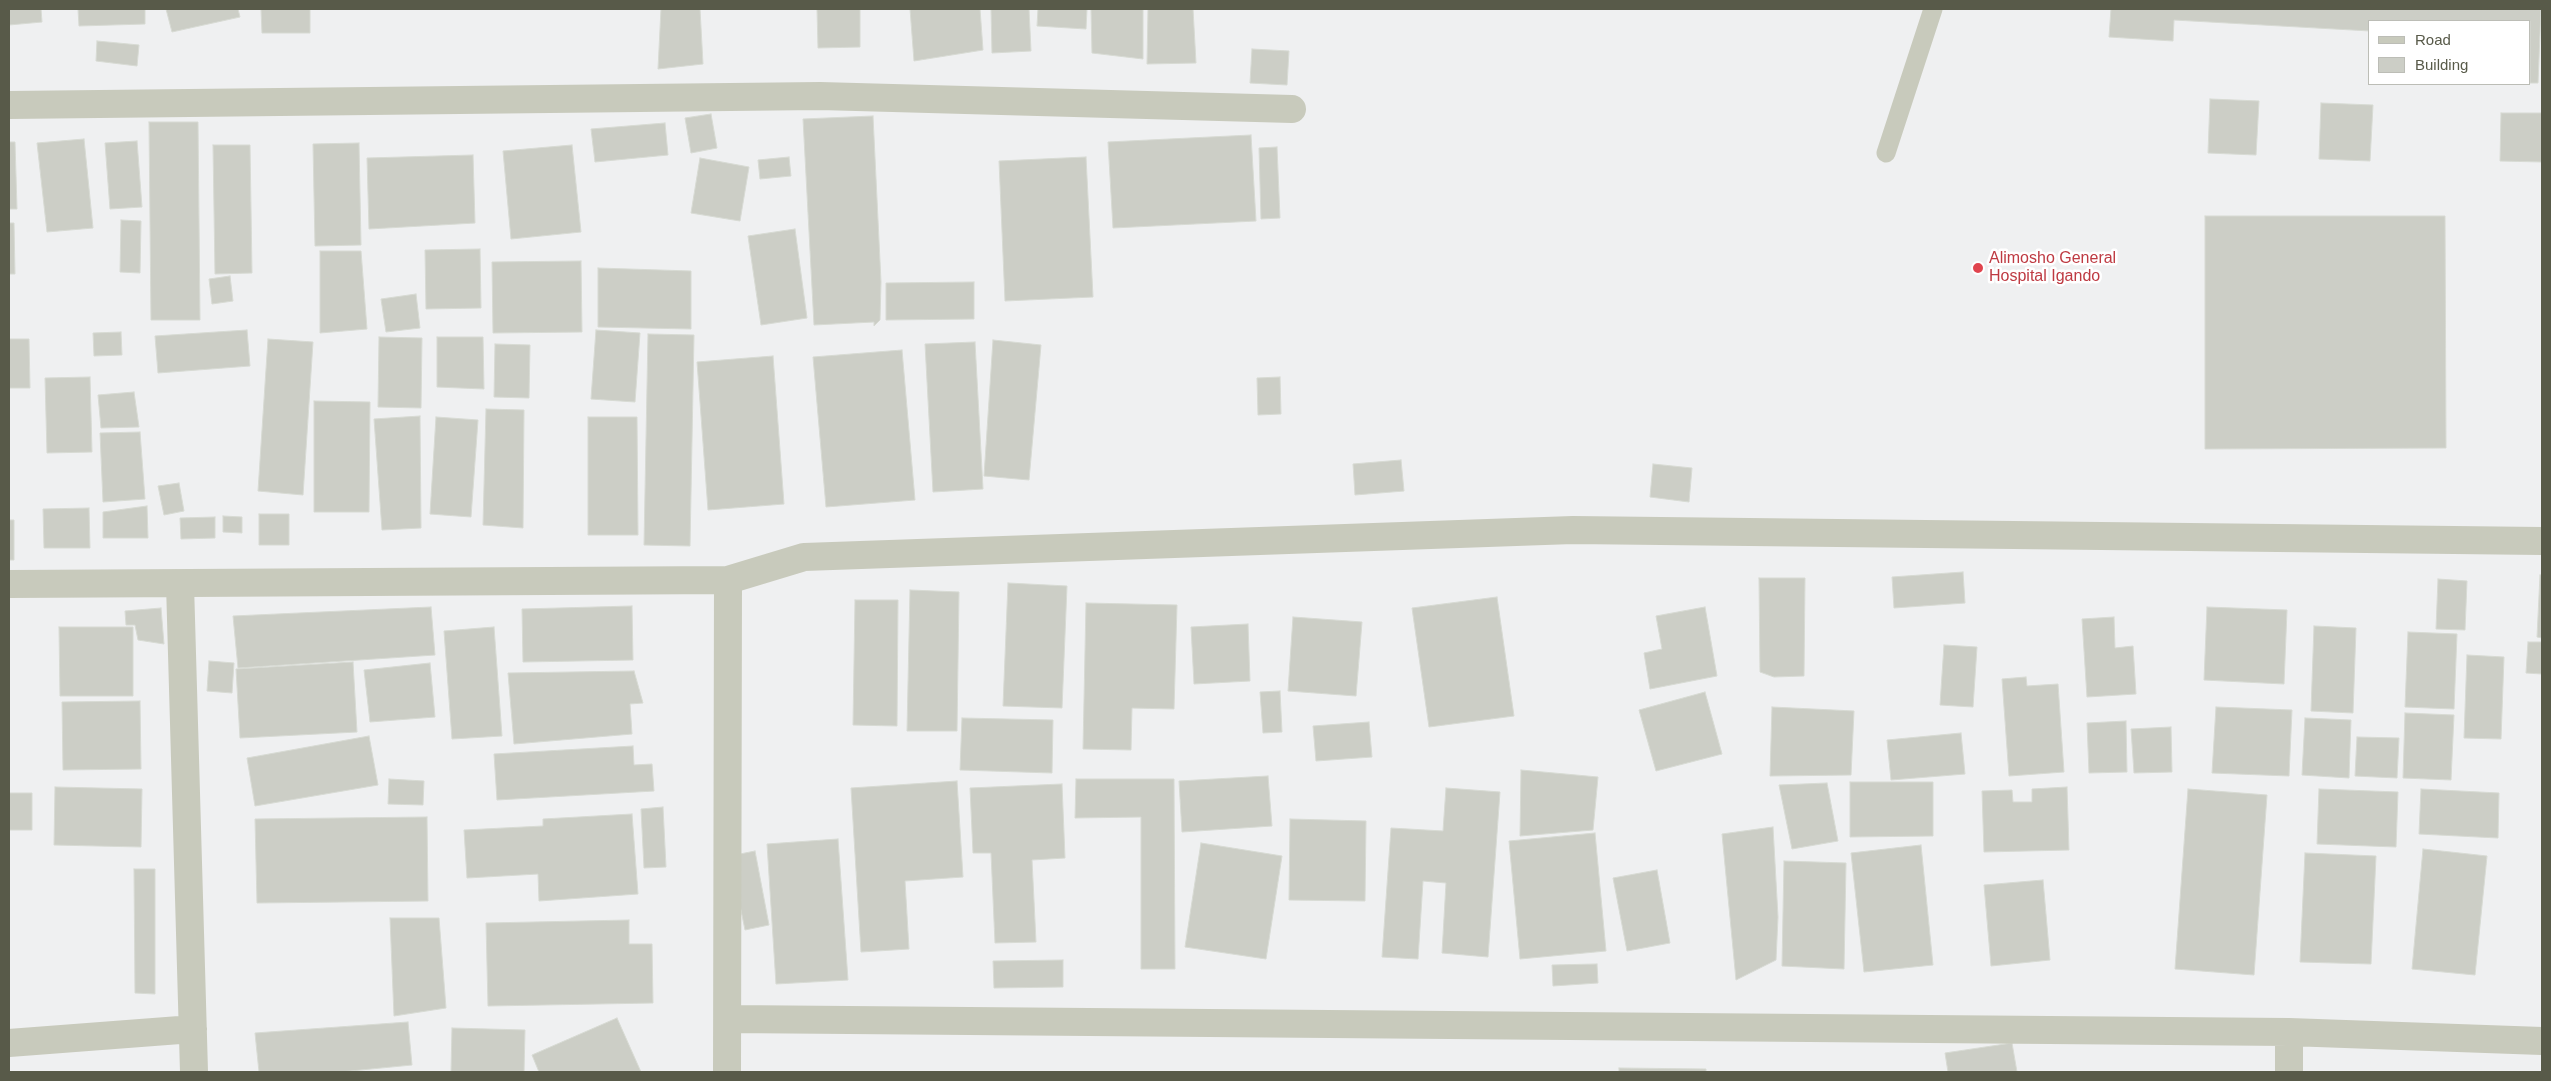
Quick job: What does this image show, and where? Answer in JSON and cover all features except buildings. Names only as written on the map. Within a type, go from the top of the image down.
[{"type":"street","points":[[9,105],[820,96],[1292,109]]},
{"type":"street","points":[[9,584],[728,580],[804,557],[1573,530],[2542,541]]},
{"type":"street","points":[[728,580],[728,1072]]},
{"type":"street","points":[[180,584],[194,1072]]},
{"type":"street","points":[[729,1019],[2289,1032],[2542,1041]]},
{"type":"street","points":[[9,1043],[193,1029]]},
{"type":"street","points":[[2289,1032],[2289,1072]]},
{"type":"lane","points":[[1886,153],[1933,9]]},
{"type":"place","name":"Alimosho General Hospital Igando","points":[[1978,268]]}]
